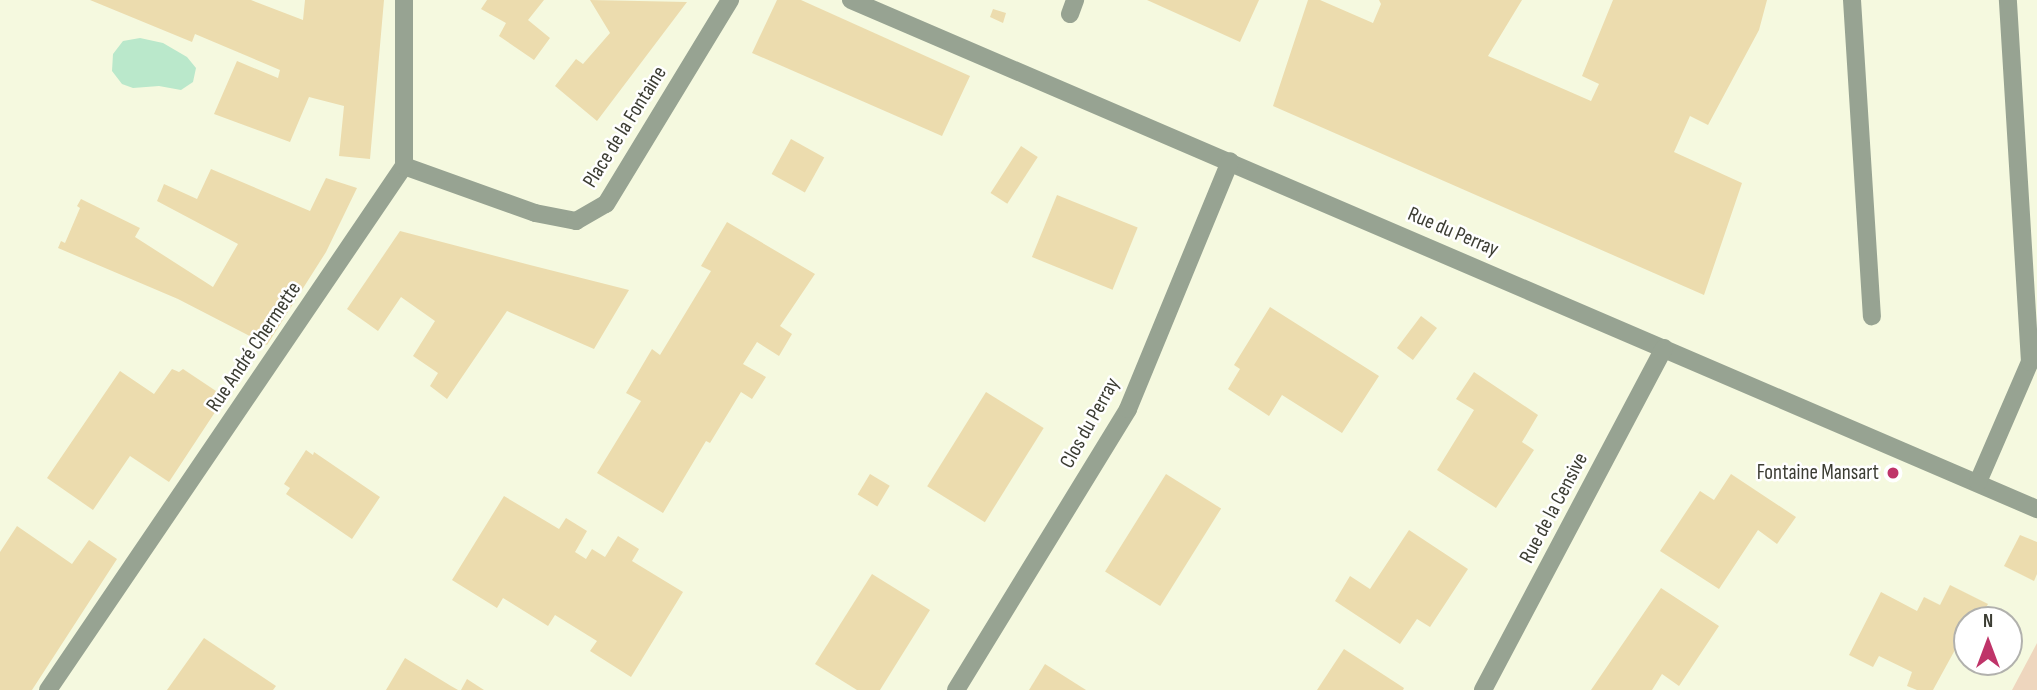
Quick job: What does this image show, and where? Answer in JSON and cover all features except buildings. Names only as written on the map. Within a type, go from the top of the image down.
[{"type":"street","points":[[404,0],[404,166]]},
{"type":"street","name":"Place de la Fontaine","points":[[404,166],[535,214],[576,220],[606,204],[730,0]]},
{"type":"street","name":"Rue du Perray","points":[[851,0],[2037,509]]},
{"type":"street","points":[[1852,0],[1872,316]]},
{"type":"street","points":[[1978,482],[2030,362],[2008,0]]},
{"type":"street","name":"Clos du Perray","points":[[956,690],[1128,409],[1230,161]]},
{"type":"street","name":"Rue André Chermette","points":[[48,690],[404,166]]},
{"type":"street","name":"Rue de la Censive","points":[[1483,690],[1664,348]]},
{"type":"shaded area","points":[[140,38],[163,43],[187,57],[196,68],[193,82],[181,90],[159,86],[133,88],[122,84],[112,71],[113,54],[123,41]]},
{"type":"shaded area","points":[[2037,643],[2037,690],[2012,690],[2019,676],[2023,676],[2023,669]]},
{"type":"place","name":"Fontaine Mansart","points":[[1893,473]]}]
